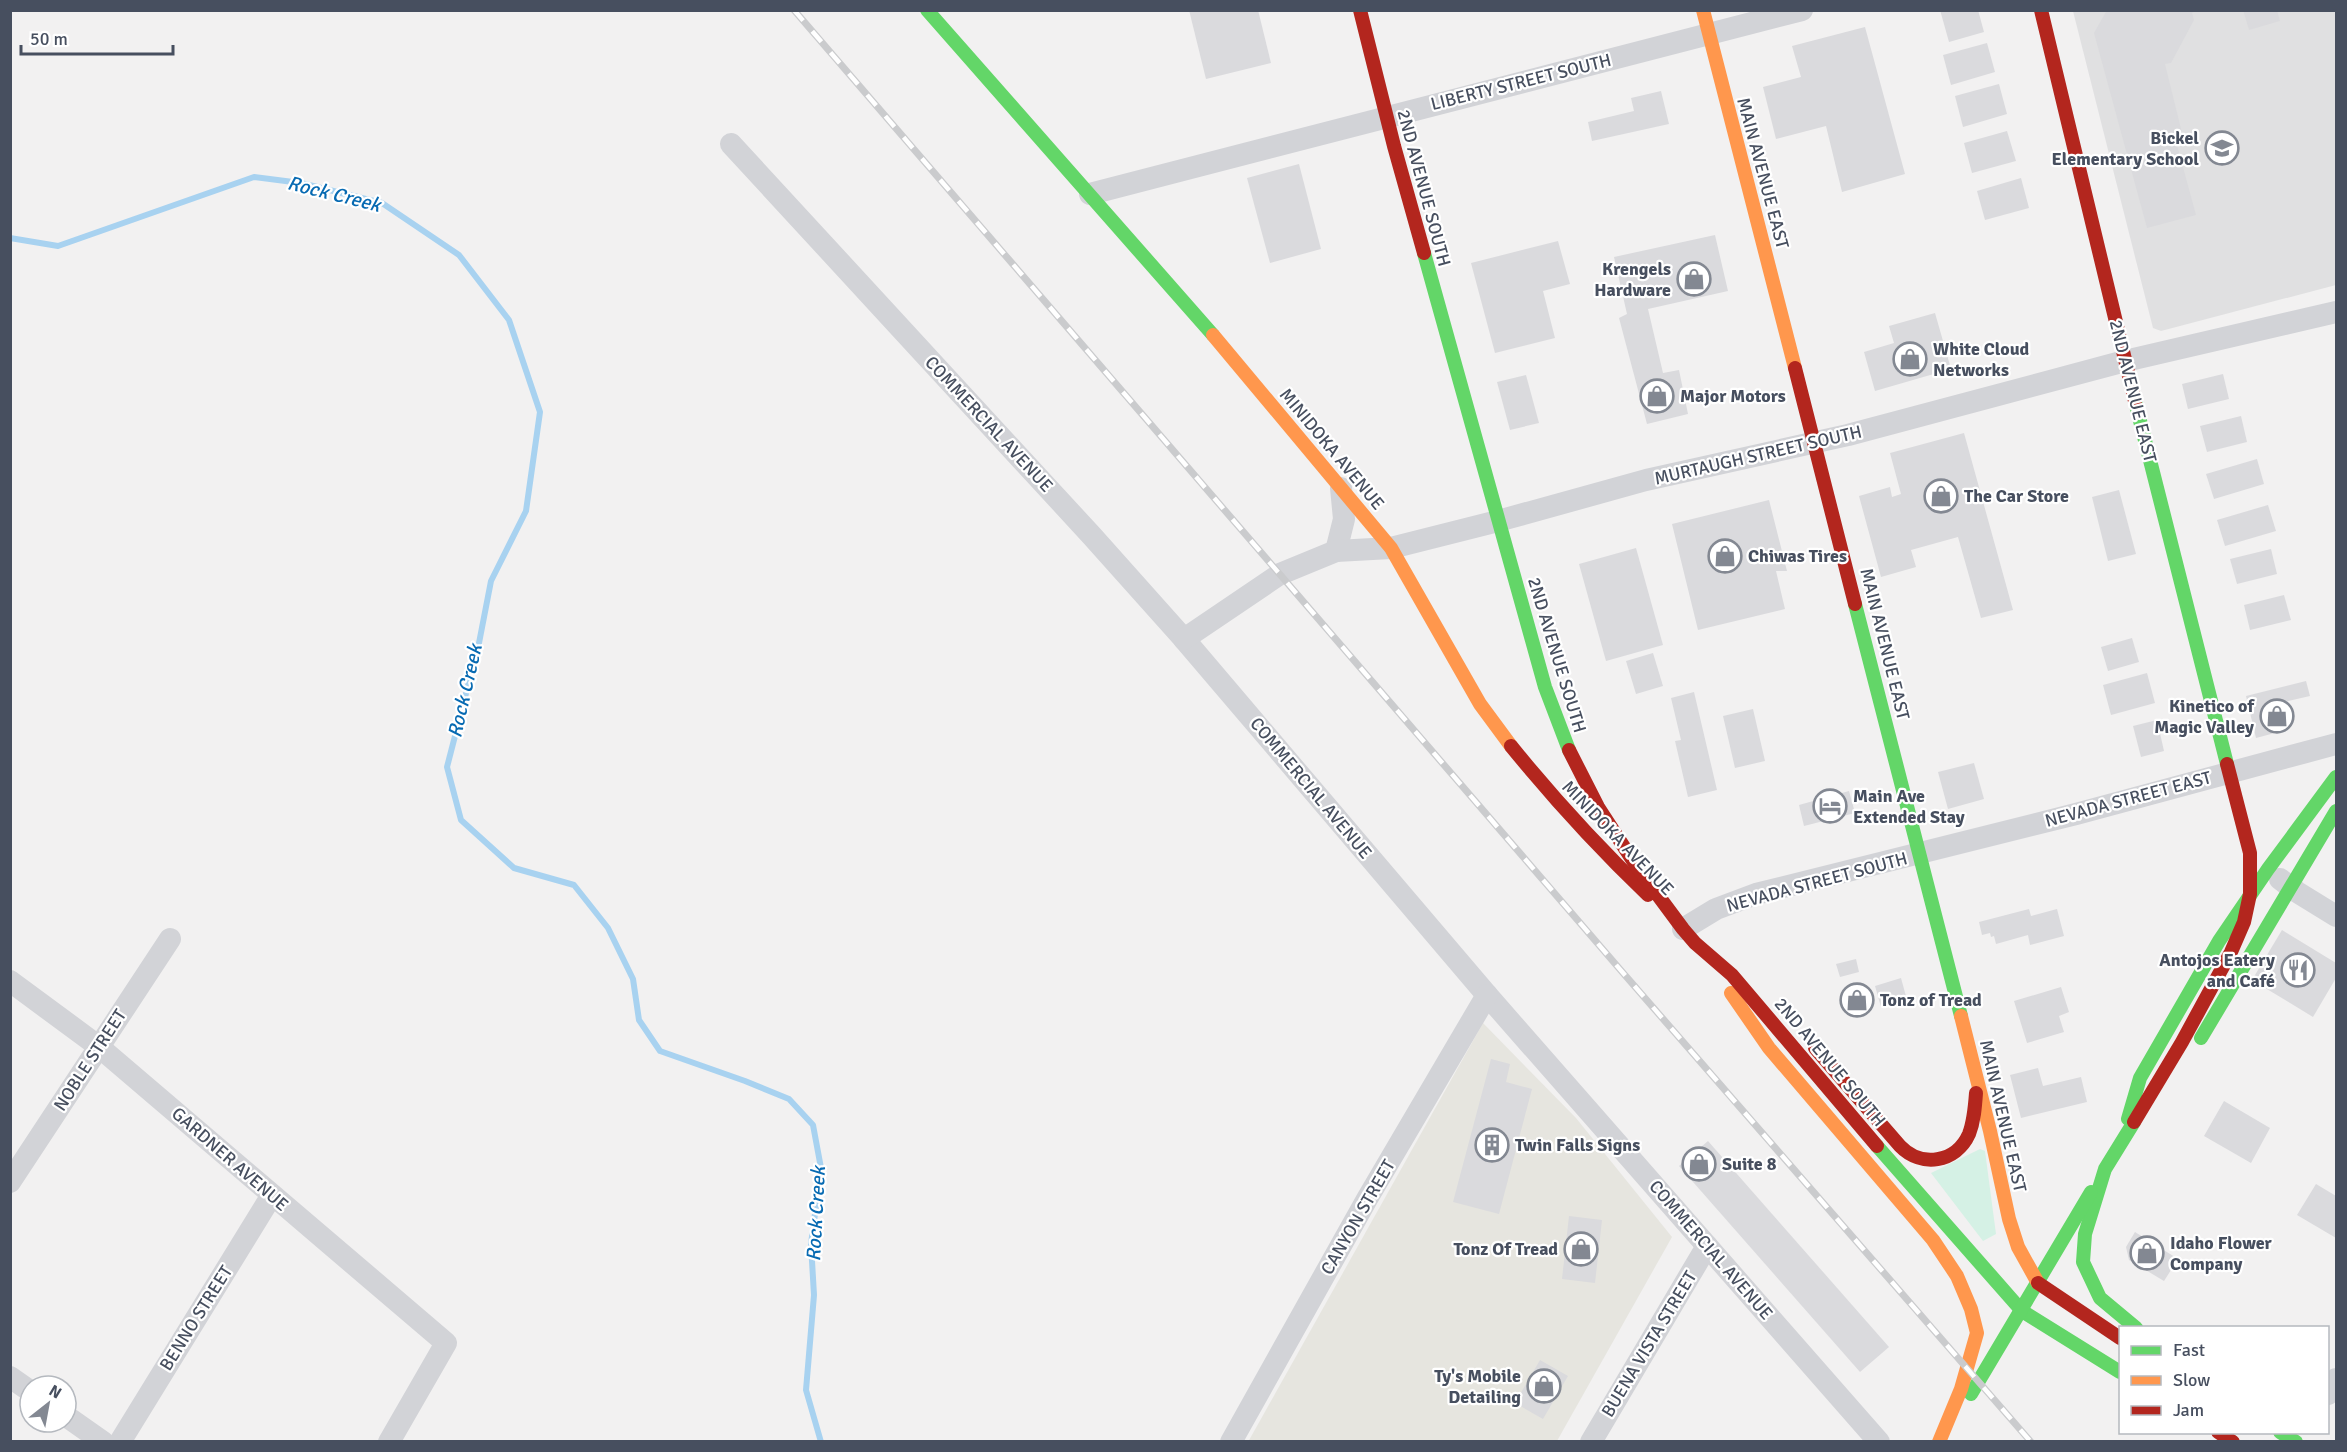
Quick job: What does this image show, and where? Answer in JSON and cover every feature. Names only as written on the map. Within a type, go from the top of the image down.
[{"type":"main road","name":"MINIDOKA AVENUE","points":[[927,10],[1198,317],[1391,548],[1480,704],[1544,788],[1606,856],[1689,936]]},
{"type":"main road","name":"2ND AVENUE SOUTH","points":[[1360,10],[1386,117],[1545,687],[1563,739],[1598,807],[1637,867],[1689,936],[1732,975],[1927,1205],[2022,1311],[2119,1371]]},
{"type":"main road","name":"MAIN AVENUE EAST","points":[[1702,10],[1976,1075],[2008,1219],[2019,1247],[2038,1283]]},
{"type":"main road","name":"2ND AVENUE EAST","points":[[2041,10],[2125,361],[2250,854],[2250,894]]},
{"type":"main road","points":[[1941,1442],[2022,1311],[2123,1137],[2182,1041],[2244,922],[2250,894],[2337,777]]},
{"type":"main road","points":[[2193,1051],[2337,811]]},
{"type":"main road","points":[[1689,936],[1769,1048],[1933,1240],[1957,1276],[1971,1309],[1977,1333],[1961,1389],[1941,1442]]},
{"type":"main road","points":[[1732,975],[1799,1032],[1905,1152],[1927,1161],[1934,1161],[1957,1151],[1971,1132],[1976,1105],[1976,1075]]},
{"type":"main road","points":[[2123,1137],[2164,1099]]},
{"type":"main road","points":[[2105,1169],[2085,1234],[2083,1262],[2100,1298],[2134,1326]]},
{"type":"main road","points":[[2038,1283],[2119,1337]]},
{"type":"main road","points":[[2284,1434],[2298,1442]]},
{"type":"street","name":"LIBERTY STREET SOUTH","points":[[1090,194],[1802,10]]},
{"type":"street","name":"COMMERCIAL AVENUE","points":[[731,144],[1084,527],[1184,639],[1487,994],[1879,1442]]},
{"type":"street","name":"MURTAUGH STREET SOUTH","points":[[1184,639],[1280,574],[1336,551],[1391,548],[1646,480],[1815,443],[2125,361],[2337,312]]},
{"type":"street","points":[[1336,551],[1344,519],[1341,488]]},
{"type":"street","name":"NEVADA STREET EAST","points":[[1920,854],[2337,744]]},
{"type":"street","name":"NEVADA STREET SOUTH","points":[[1689,936],[1716,909],[1756,894],[1920,854]]},
{"type":"street","points":[[2250,854],[2291,888],[2337,916]]},
{"type":"street","name":"NOBLE STREET","points":[[10,1182],[170,939]]},
{"type":"street","name":"GARDNER AVENUE","points":[[10,981],[98,1046],[446,1343],[389,1442]]},
{"type":"street","name":"CANYON STREET","points":[[1231,1442],[1367,1199],[1487,994]]},
{"type":"street","name":"BENNO STREET","points":[[120,1442],[272,1195]]},
{"type":"street","name":"BUENA VISTA STREET","points":[[1590,1442],[1707,1246]]},
{"type":"street","points":[[2329,1392],[2337,1379]]},
{"type":"street","points":[[78,1424],[103,1442]]},
{"type":"shaded area","name":"Bickel Elementary School","points":[[2073,11],[2336,11],[2336,285],[2161,331],[2153,328]]},
{"type":"shaded area","points":[[1483,1023],[1576,1118],[1672,1237],[1557,1441],[1248,1442]]},
{"type":"green space","points":[[1980,1149],[1985,1151],[1996,1234],[1983,1241],[1931,1173]]},
{"type":"building","points":[[1189,10],[1258,10],[1271,63],[1206,79]]},
{"type":"building","points":[[1940,10],[1978,10],[1984,32],[1949,42]]},
{"type":"building","points":[[2107,10],[2198,10],[2192,13],[2194,20],[2171,63],[2165,64],[2184,141],[2177,145],[2196,215],[2147,228],[2094,33]]},
{"type":"building","points":[[2243,10],[2277,10],[2280,21],[2249,30]]},
{"type":"building","points":[[1865,27],[1905,174],[1842,192],[1826,126],[1776,139],[1763,87],[1801,77],[1792,46]]},
{"type":"building","points":[[1987,43],[1995,72],[1951,85],[1943,55]]},
{"type":"building","points":[[1999,84],[2007,114],[1963,127],[1955,96]]},
{"type":"building","points":[[1661,91],[1669,124],[1592,141],[1588,122],[1634,111],[1631,98]]},
{"type":"building","points":[[2007,131],[2016,161],[1972,173],[1964,143]]},
{"type":"building","points":[[1299,164],[1321,249],[1270,263],[1247,178]]},
{"type":"building","points":[[2021,178],[2029,208],[1985,220],[1977,191]]},
{"type":"building","points":[[1715,235],[1728,291],[1648,309],[1663,373],[1679,370],[1688,414],[1647,424],[1619,318],[1627,314],[1614,257]]},
{"type":"building","points":[[1558,241],[1570,284],[1543,291],[1555,338],[1495,353],[1471,263]]},
{"type":"building","points":[[1935,313],[1951,369],[1875,391],[1864,352],[1894,343],[1889,326]]},
{"type":"building","points":[[2223,374],[2229,399],[2188,409],[2182,384]]},
{"type":"building","points":[[1526,375],[1539,423],[1510,430],[1497,382]]},
{"type":"building","points":[[2241,416],[2247,442],[2207,452],[2200,426]]},
{"type":"building","points":[[1964,433],[2013,610],[1981,618],[1958,537],[1911,550],[1916,567],[1881,577],[1859,496],[1890,487],[1892,497],[1901,494],[1890,453]]},
{"type":"building","points":[[2257,459],[2264,484],[2214,499],[2206,474]]},
{"type":"building","points":[[2119,490],[2136,554],[2108,561],[2092,497]]},
{"type":"building","points":[[1769,500],[1787,571],[1776,571],[1785,609],[1698,630],[1672,524]]},
{"type":"building","points":[[2268,505],[2276,531],[2225,546],[2217,520]]},
{"type":"building","points":[[1636,548],[1663,645],[1606,661],[1579,564]]},
{"type":"building","points":[[2271,549],[2277,574],[2237,584],[2230,559]]},
{"type":"building","points":[[2284,595],[2291,620],[2250,630],[2244,605]]},
{"type":"building","points":[[2132,638],[2139,662],[2108,671],[2101,647]]},
{"type":"building","points":[[1653,653],[1663,686],[1636,694],[1626,661]]},
{"type":"building","points":[[2147,673],[2155,703],[2111,715],[2103,685]]},
{"type":"building","points":[[2306,681],[2310,696],[2279,703],[2286,730],[2256,738],[2246,696]]},
{"type":"building","points":[[1694,692],[1717,790],[1688,797],[1675,741],[1681,740],[1671,698]]},
{"type":"building","points":[[1753,709],[1765,761],[1735,768],[1723,716]]},
{"type":"building","points":[[2157,720],[2164,751],[2141,757],[2133,726]]},
{"type":"building","points":[[1974,763],[1984,799],[1948,809],[1938,772]]},
{"type":"building","points":[[1849,791],[1855,813],[1804,826],[1799,805]]},
{"type":"building","points":[[2029,909],[2031,916],[2057,909],[2064,936],[2030,945],[2028,935],[1996,944],[1994,936],[1991,937],[1990,933],[1982,935],[1979,922]]},
{"type":"building","points":[[2282,930],[2336,963],[2336,978],[2313,1017],[2252,980]]},
{"type":"building","points":[[1856,959],[1859,972],[1840,977],[1836,964]]},
{"type":"building","points":[[1901,978],[1907,1000],[1881,1007],[1875,986]]},
{"type":"building","points":[[1867,987],[1872,1009],[1849,1014],[1844,993]]},
{"type":"building","points":[[2061,987],[2069,1012],[2059,1016],[2064,1032],[2027,1043],[2014,1001]]},
{"type":"building","name":"Twin Falls Signs","points":[[1491,1059],[1510,1064],[1506,1082],[1532,1089],[1499,1214],[1453,1202]]},
{"type":"building","points":[[2038,1068],[2043,1086],[2081,1077],[2087,1102],[2021,1118],[2010,1075]]},
{"type":"building","points":[[2224,1101],[2270,1128],[2251,1163],[2204,1136]]},
{"type":"building","points":[[1708,1141],[1889,1347],[1860,1372],[1679,1166]]},
{"type":"building","points":[[2316,1184],[2336,1196],[2336,1238],[2297,1215]]},
{"type":"building","points":[[1569,1216],[1602,1220],[1595,1283],[1562,1279]]},
{"type":"building","points":[[2135,1232],[2178,1259],[2164,1281],[2129,1260],[2126,1247]]},
{"type":"building","points":[[1540,1360],[1568,1376],[1543,1419],[1515,1403]]},
{"type":"waterway","name":"Rock Creek","points":[[10,238],[58,246],[254,177],[301,183],[382,203],[459,255],[509,320],[540,412],[526,511],[491,581],[479,643],[447,767],[461,820],[514,868],[574,885],[608,928],[633,979],[639,1020],[660,1051],[789,1099],[813,1125],[821,1168],[811,1244],[814,1295],[806,1390],[821,1442]]},
{"type":"railway","points":[[794,10],[1624,974],[2031,1442]]},
{"type":"traffic: fast","points":[[927,10],[1213,335]]},
{"type":"traffic: fast","points":[[1424,253],[1545,687],[1569,750]]},
{"type":"traffic: fast","points":[[2135,401],[2227,764]]},
{"type":"traffic: fast","points":[[1855,604],[1961,1016]]},
{"type":"traffic: fast","points":[[2128,1119],[2140,1078],[2219,941],[2268,869],[2336,777]]},
{"type":"traffic: fast","points":[[2201,1038],[2336,811]]},
{"type":"traffic: fast","points":[[2134,1122],[2105,1169],[2085,1234],[2083,1262],[2100,1298],[2134,1326]]},
{"type":"traffic: fast","points":[[1877,1146],[2022,1311],[2119,1371]]},
{"type":"traffic: fast","points":[[1971,1394],[2091,1192]]},
{"type":"traffic: fast","points":[[2283,1434],[2296,1442]]},
{"type":"traffic: slow","points":[[1703,10],[1795,368]]},
{"type":"traffic: slow","points":[[1213,335],[1391,548],[1480,704],[1511,746]]},
{"type":"traffic: slow","points":[[1731,993],[1769,1048],[1933,1240],[1957,1276],[1971,1309],[1977,1333],[1961,1389],[1939,1442]]},
{"type":"traffic: slow","points":[[1961,1016],[2009,1219],[2018,1247],[2038,1283]]},
{"type":"traffic: jam","points":[[1360,10],[1424,253]]},
{"type":"traffic: jam","points":[[2041,10],[2135,401]]},
{"type":"traffic: jam","points":[[1795,368],[1855,604]]},
{"type":"traffic: jam","points":[[1511,746],[1577,823],[1648,895]]},
{"type":"traffic: jam","points":[[1569,750],[1598,807],[1637,867],[1683,929],[1695,943],[1732,975],[1877,1146]]},
{"type":"traffic: jam","points":[[2134,1122],[2182,1042],[2231,952],[2244,922],[2250,894],[2250,853],[2227,764]]},
{"type":"traffic: jam","points":[[1815,1048],[1900,1146],[1908,1153],[1928,1160],[1947,1156],[1963,1144],[1972,1124],[1976,1093]]},
{"type":"traffic: jam","points":[[2038,1283],[2119,1337]]},
{"type":"traffic: jam","points":[[2221,1434],[2233,1442]]},
{"type":"place","name":"Bickel Elementary School","points":[[2222,148]]},
{"type":"place","name":"Krengels Hardware","points":[[1694,279]]},
{"type":"place","name":"White Cloud Networks","points":[[1910,359]]},
{"type":"place","name":"Major Motors","points":[[1657,396]]},
{"type":"place","name":"The Car Store","points":[[1941,496]]},
{"type":"place","name":"Chiwas Tires","points":[[1725,556]]},
{"type":"place","name":"Kinetico of Magic Valley","points":[[2277,716]]},
{"type":"place","name":"Main Ave Extended Stay","points":[[1830,806]]},
{"type":"place","name":"Antojos Eatery and Café","points":[[2298,970]]},
{"type":"place","name":"Tonz of Tread","points":[[1857,1000]]},
{"type":"place","name":"Twin Falls Signs","points":[[1492,1145]]},
{"type":"place","name":"Suite 8","points":[[1699,1164]]},
{"type":"place","name":"Tonz Of Tread","points":[[1581,1249]]},
{"type":"place","name":"Idaho Flower Company","points":[[2147,1253]]},
{"type":"place","name":"Ty's Mobile Detailing","points":[[1544,1386]]}]
